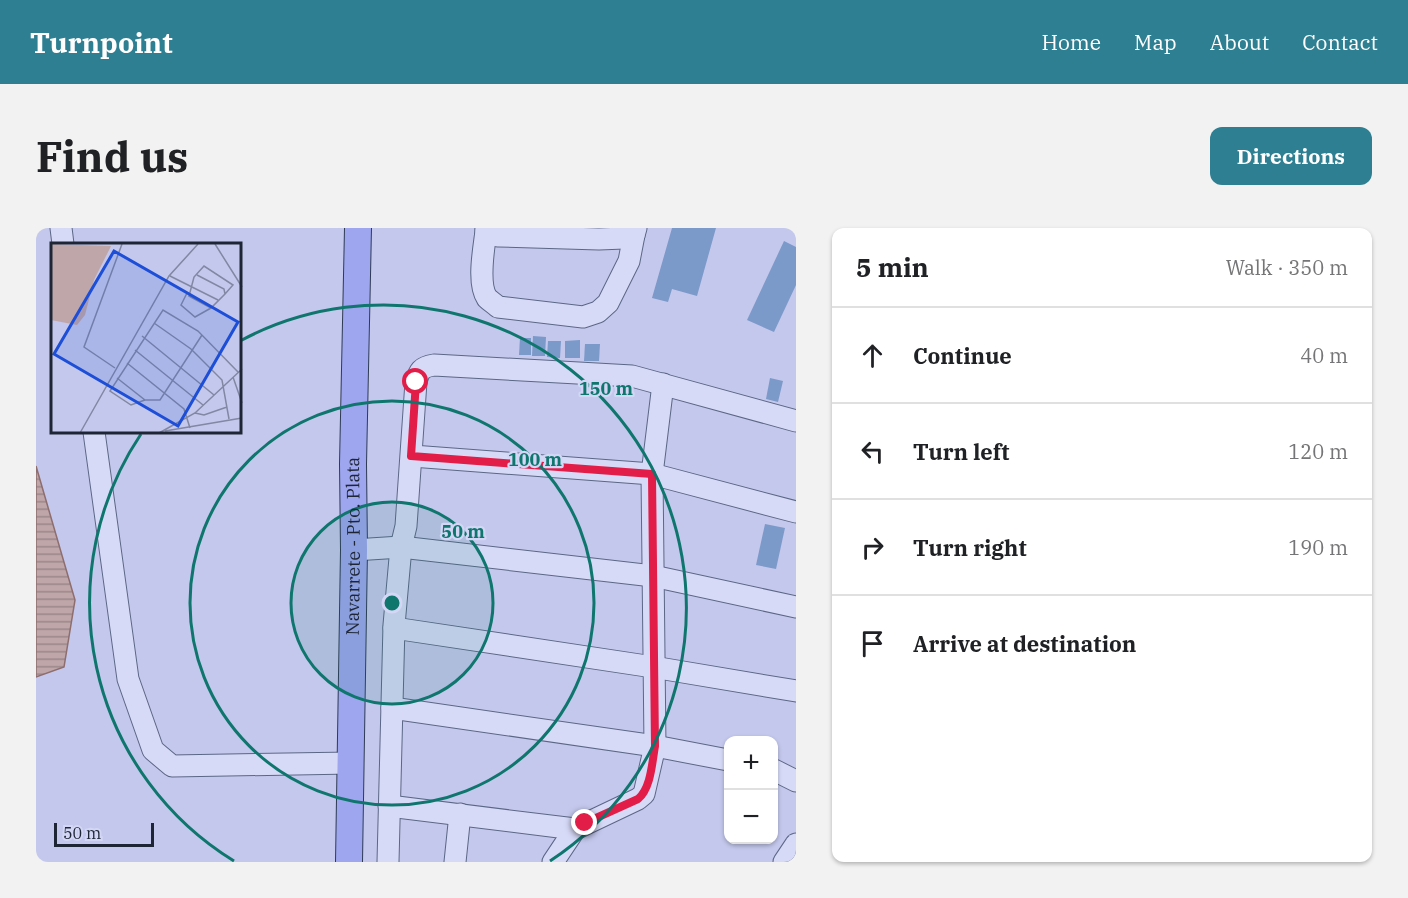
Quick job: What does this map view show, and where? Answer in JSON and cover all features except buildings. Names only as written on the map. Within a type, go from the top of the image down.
[{"type":"main road","name":"Navarrete - Pto. Plata","points":[[349,862],[358,228]]},
{"type":"street","points":[[61,228],[63,243]]},
{"type":"street","points":[[486,229],[492,235],[509,237],[599,239],[624,238],[635,232]]},
{"type":"street","points":[[486,229],[482,276],[483,290],[488,298],[498,307],[583,317],[598,312],[608,303],[629,261],[635,232]]},
{"type":"street","points":[[388,862],[394,628],[401,547],[406,526],[416,382],[419,370],[425,366],[632,376],[796,421]]},
{"type":"street","points":[[553,862],[575,829],[644,794],[655,746],[652,474],[663,384]]},
{"type":"street","points":[[94,434],[128,679],[153,750],[172,766],[351,763]]},
{"type":"street","points":[[411,456],[652,474],[796,512]]},
{"type":"street","points":[[354,549],[401,547],[653,576],[796,607]]},
{"type":"street","points":[[394,628],[796,691]]},
{"type":"street","points":[[392,708],[655,746],[724,759]]},
{"type":"street","points":[[778,772],[796,781]]},
{"type":"street","points":[[388,806],[575,829]]},
{"type":"street","points":[[456,862],[460,814]]},
{"type":"street","points":[[784,862],[796,844]]},
{"type":"shaded area","points":[[36,466],[75,600],[64,667],[36,677]]},
{"type":"route","points":[[416,382],[411,456],[652,474],[655,746],[650,774],[644,794],[638,799],[585,823]]}]
